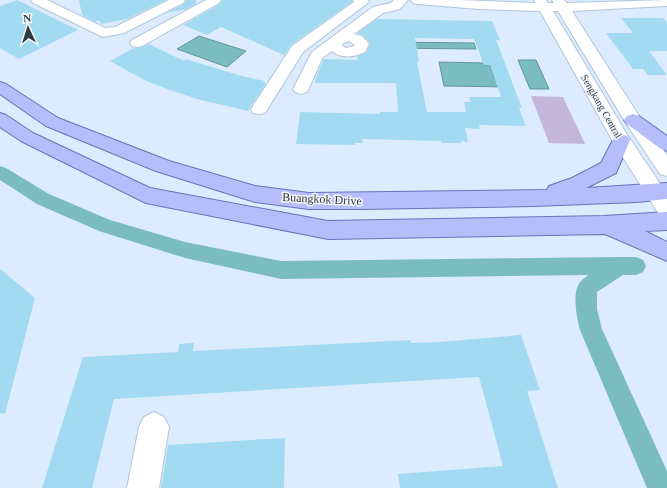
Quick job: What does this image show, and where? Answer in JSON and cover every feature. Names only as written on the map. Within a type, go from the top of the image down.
[{"type":"main road","name":"Buangkok Drive","points":[[0,87],[52,122],[163,166],[255,194],[309,201],[361,201],[534,198],[661,192]]},
{"type":"main road","name":"Buangkok Drive","points":[[0,119],[27,137],[146,195],[328,230],[604,225],[667,221]]},
{"type":"main road","points":[[633,120],[667,145]]},
{"type":"main road","points":[[534,198],[579,183],[609,168],[621,140]]},
{"type":"main road","points":[[604,225],[632,235],[667,252]]},
{"type":"street","points":[[37,0],[103,33],[119,30],[179,0]]},
{"type":"street","points":[[136,43],[216,0]]},
{"type":"street","points":[[259,109],[297,49],[363,2],[359,0]]},
{"type":"street","points":[[302,89],[317,55],[381,5],[394,6],[402,0]]},
{"type":"street","points":[[417,0],[615,6],[667,2]]},
{"type":"street","points":[[560,4],[582,1],[657,0]]},
{"type":"street","points":[[492,2],[531,16],[572,53]]},
{"type":"street","name":"Sengkang Central","points":[[542,3],[621,140],[661,192],[667,210]]},
{"type":"street","name":"Sengkang Central","points":[[560,4],[633,120],[667,169]]},
{"type":"street","points":[[578,33],[582,22],[587,16],[596,10],[615,6]]},
{"type":"street","points":[[142,488],[154,427]]},
{"type":"shaded area","points":[[199,36],[246,51],[227,67],[177,49]]},
{"type":"shaded area","points":[[385,42],[474,43],[476,49],[385,48]]},
{"type":"shaded area","points":[[518,60],[536,60],[549,89],[530,89]]},
{"type":"shaded area","points":[[439,62],[483,63],[484,65],[490,65],[494,78],[508,78],[512,87],[444,86]]},
{"type":"shaded area","points":[[531,96],[563,97],[585,144],[549,143]]},
{"type":"building","points":[[17,0],[78,30],[19,59],[0,48],[0,6]]},
{"type":"building","points":[[79,0],[166,0],[127,19],[101,24],[99,20],[95,22],[82,15]]},
{"type":"building","points":[[186,0],[196,0],[196,4],[186,9],[167,13],[184,4]]},
{"type":"building","points":[[223,0],[352,0],[352,2],[291,45],[284,55],[221,27],[207,35],[183,25],[220,4]]},
{"type":"building","points":[[621,18],[663,18],[667,23],[667,51],[649,51],[667,75],[648,75],[643,69],[633,69],[606,33],[633,33]]},
{"type":"building","points":[[377,19],[492,21],[500,40],[496,40],[522,108],[519,108],[526,126],[479,125],[480,129],[465,128],[468,142],[461,141],[461,143],[362,139],[363,143],[355,143],[355,145],[296,144],[300,112],[380,114],[380,112],[398,112],[396,83],[315,83],[324,59],[358,60],[357,56],[366,53],[370,43],[363,35],[357,33]],"holes":[[[415,38],[474,39],[484,65],[490,65],[501,97],[469,97],[471,102],[464,102],[466,112],[427,112],[417,62],[419,62]]]},
{"type":"building","points":[[149,44],[184,61],[186,59],[238,75],[264,81],[263,82],[266,83],[248,111],[197,99],[170,90],[144,80],[110,61],[134,48]]},
{"type":"building","points":[[0,269],[35,298],[5,414],[0,413]]},
{"type":"building","points":[[521,335],[540,390],[527,391],[558,488],[400,488],[398,474],[503,466],[479,377],[114,399],[92,488],[42,488],[83,357],[178,352],[179,344],[194,343],[193,351],[411,340],[411,343],[440,342]]},
{"type":"building","points":[[285,438],[284,488],[161,488],[168,445]]},
{"type":"waterway","points":[[0,172],[43,199],[106,226],[185,250],[281,270],[620,266]]},
{"type":"waterway","points":[[620,266],[587,288],[586,309],[591,330],[661,488]]},
{"type":"waterway","points":[[620,266],[636,266]]}]
